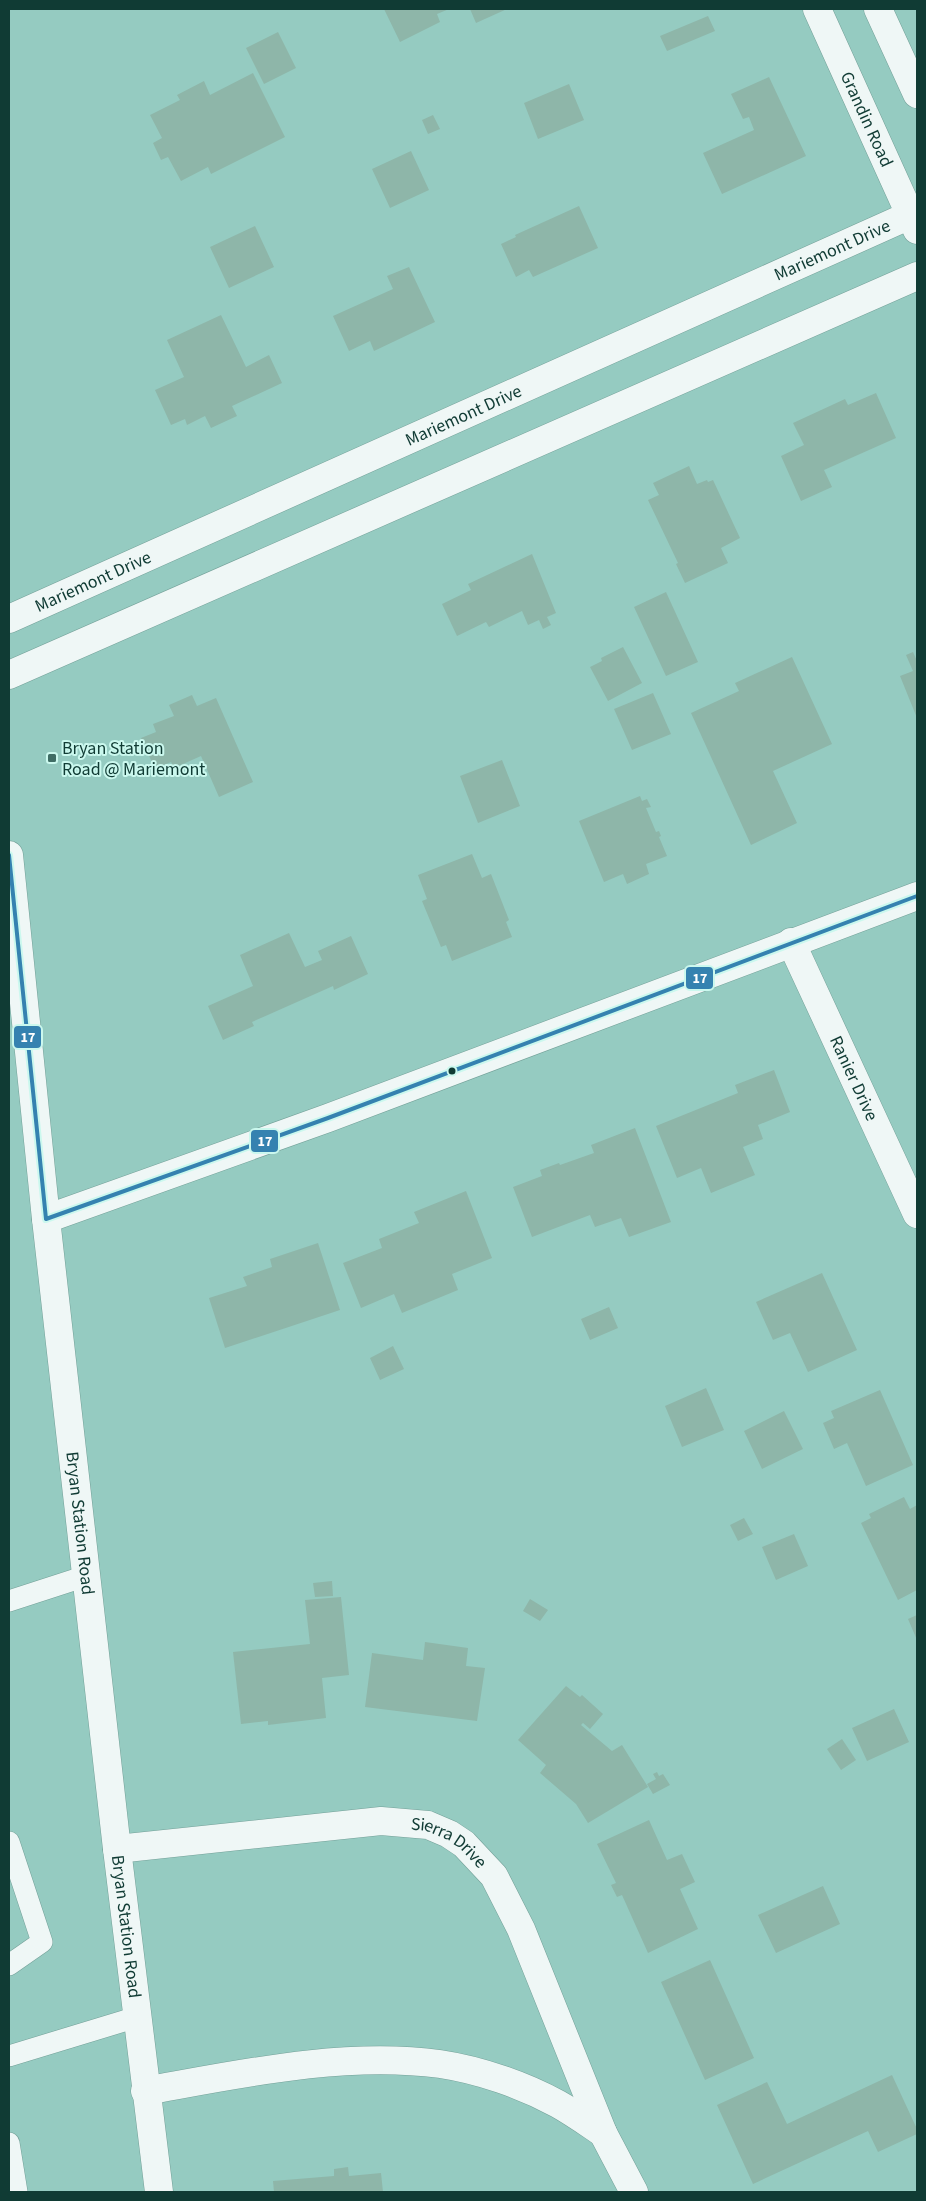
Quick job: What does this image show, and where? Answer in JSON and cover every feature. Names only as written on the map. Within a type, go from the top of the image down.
[{"type":"street","name":"Grandin Road","points":[[817,9],[915,219]]},
{"type":"street","points":[[878,9],[917,94]]},
{"type":"street","name":"Mariemont Drive","points":[[9,619],[915,219]]},
{"type":"street","points":[[9,675],[917,276]]},
{"type":"street","name":"Bryan Station Road","points":[[9,855],[16,1007],[46,1219],[117,1849],[159,2192]]},
{"type":"street","points":[[46,1219],[328,1118],[917,896]]},
{"type":"street","name":"Ranier Drive","points":[[791,942],[917,1214]]},
{"type":"street","name":"Sierra Drive","points":[[117,1849],[381,1821],[428,1825],[449,1834],[464,1844],[494,1876],[521,1930],[603,2133],[634,2192]]},
{"type":"street","name":"Sierra Drive","points":[[146,2091],[231,2076],[348,2060],[395,2060],[441,2064],[482,2074],[522,2088],[558,2104],[603,2133]]},
{"type":"lane","points":[[9,1601],[86,1576]]},
{"type":"lane","points":[[9,1842],[42,1942],[9,1965]]},
{"type":"lane","points":[[9,2056],[137,2017]]},
{"type":"lane","points":[[9,2143],[18,2192]]},
{"type":"building","points":[[384,9],[449,9],[437,14],[440,22],[400,42]]},
{"type":"building","points":[[470,9],[507,9],[476,23]]},
{"type":"building","points":[[708,16],[715,31],[667,51],[660,36]]},
{"type":"building","points":[[278,32],[296,68],[264,84],[246,48]]},
{"type":"building","points":[[253,73],[285,137],[211,174],[208,167],[181,181],[168,157],[161,160],[153,143],[162,138],[150,115],[180,100],[177,95],[204,81],[210,95]]},
{"type":"building","points":[[769,77],[806,156],[722,194],[703,153],[754,130],[749,117],[743,119],[731,94]]},
{"type":"building","points":[[569,84],[584,120],[538,139],[524,103]]},
{"type":"building","points":[[433,115],[440,129],[428,134],[422,120]]},
{"type":"building","points":[[411,151],[429,190],[390,208],[372,169]]},
{"type":"building","points":[[579,206],[598,248],[533,277],[529,270],[516,277],[501,244],[516,237],[515,235]]},
{"type":"building","points":[[255,226],[274,267],[229,288],[210,247]]},
{"type":"building","points":[[409,267],[435,322],[374,351],[370,341],[349,351],[333,316],[393,289],[387,276]]},
{"type":"building","points":[[221,315],[246,367],[269,355],[282,383],[232,406],[237,416],[211,428],[205,416],[187,425],[185,419],[171,425],[155,390],[184,377],[167,340]]},
{"type":"building","points":[[876,393],[896,438],[824,470],[832,487],[801,501],[781,456],[804,445],[793,423],[845,399],[848,405]]},
{"type":"building","points":[[689,466],[697,484],[713,480],[740,538],[721,548],[728,563],[685,583],[676,564],[678,563],[648,500],[659,495],[653,483]]},
{"type":"building","points":[[532,554],[556,613],[547,617],[551,625],[543,629],[539,620],[528,625],[522,611],[489,627],[486,622],[457,636],[442,604],[471,590],[468,584]]},
{"type":"building","points":[[666,592],[698,662],[666,676],[634,607]]},
{"type":"building","points":[[623,647],[642,683],[608,701],[590,667],[602,661],[601,658]]},
{"type":"building","points":[[913,652],[917,661],[917,718],[900,676],[913,671],[906,655]]},
{"type":"building","points":[[792,657],[832,744],[773,771],[797,823],[751,845],[691,713],[739,691],[735,683]]},
{"type":"building","points":[[653,693],[671,734],[632,750],[614,709]]},
{"type":"building","points":[[192,695],[197,706],[216,698],[253,782],[219,797],[201,756],[174,768],[171,762],[155,769],[141,738],[156,732],[153,724],[174,716],[169,705]]},
{"type":"building","points":[[502,760],[520,806],[478,823],[460,776]]},
{"type":"building","points":[[640,796],[642,801],[647,799],[651,807],[646,808],[656,832],[659,831],[661,836],[659,837],[667,856],[646,864],[649,874],[627,884],[623,874],[604,882],[579,821]]},
{"type":"building","points":[[472,854],[482,878],[491,874],[509,920],[506,922],[512,937],[452,961],[446,945],[441,947],[422,901],[427,899],[418,875]]},
{"type":"building","points":[[289,933],[305,967],[322,960],[318,951],[351,936],[368,974],[334,990],[333,986],[252,1022],[254,1026],[223,1040],[208,1006],[253,986],[240,955]]},
{"type":"building","points":[[774,1070],[790,1112],[758,1125],[763,1139],[743,1147],[755,1175],[711,1193],[701,1168],[677,1178],[656,1126],[738,1093],[735,1085]]},
{"type":"building","points":[[635,1128],[671,1222],[629,1237],[621,1218],[595,1227],[590,1215],[532,1237],[513,1187],[542,1176],[540,1170],[594,1153],[591,1145]]},
{"type":"building","points":[[466,1191],[492,1258],[452,1274],[458,1290],[402,1313],[394,1294],[361,1308],[343,1263],[382,1248],[379,1239],[419,1223],[414,1212]]},
{"type":"building","points":[[318,1243],[340,1310],[225,1348],[209,1298],[247,1286],[243,1277],[272,1267],[270,1259]]},
{"type":"building","points":[[822,1273],[857,1350],[808,1372],[790,1333],[773,1340],[756,1302]]},
{"type":"building","points":[[609,1307],[618,1328],[590,1340],[581,1319]]},
{"type":"building","points":[[393,1346],[404,1369],[380,1380],[370,1358]]},
{"type":"building","points":[[706,1388],[724,1430],[682,1447],[665,1406]]},
{"type":"building","points":[[880,1390],[913,1465],[866,1486],[847,1443],[834,1449],[823,1423],[834,1418],[831,1411]]},
{"type":"building","points":[[784,1411],[803,1449],[762,1469],[744,1431]]},
{"type":"building","points":[[904,1497],[910,1509],[917,1505],[917,1590],[898,1600],[861,1523],[871,1518],[869,1514]]},
{"type":"building","points":[[744,1518],[753,1534],[738,1541],[730,1525]]},
{"type":"building","points":[[794,1534],[808,1566],[776,1580],[762,1547]]},
{"type":"building","points":[[332,1581],[333,1596],[315,1597],[313,1583]]},
{"type":"building","points":[[341,1597],[349,1675],[322,1678],[326,1718],[268,1725],[268,1721],[241,1724],[233,1652],[310,1644],[305,1600]]},
{"type":"building","points":[[530,1599],[548,1610],[540,1621],[523,1611]]},
{"type":"building","points":[[917,1615],[917,1640],[908,1619]]},
{"type":"building","points":[[425,1642],[468,1648],[466,1666],[485,1668],[477,1721],[365,1707],[372,1653],[423,1660]]},
{"type":"building","points":[[566,1686],[580,1697],[582,1695],[603,1714],[590,1729],[583,1723],[581,1725],[612,1751],[622,1745],[648,1787],[588,1823],[576,1804],[540,1773],[546,1765],[518,1740]]},
{"type":"building","points":[[894,1709],[909,1742],[867,1761],[852,1728]]},
{"type":"building","points":[[842,1739],[856,1760],[841,1770],[827,1749]]},
{"type":"building","points":[[657,1772],[659,1776],[663,1774],[670,1785],[653,1794],[647,1784],[656,1779],[653,1774]]},
{"type":"building","points":[[649,1820],[667,1860],[682,1854],[695,1882],[680,1889],[698,1929],[648,1953],[622,1895],[617,1897],[611,1885],[616,1883],[597,1844]]},
{"type":"building","points":[[823,1886],[840,1924],[776,1953],[758,1915]]},
{"type":"building","points":[[710,1960],[754,2058],[705,2080],[661,1982]]},
{"type":"building","points":[[892,2075],[917,2129],[917,2134],[878,2152],[868,2131],[753,2184],[717,2105],[767,2082],[787,2124]]},
{"type":"building","points":[[348,2167],[349,2176],[381,2173],[383,2192],[274,2192],[273,2181],[334,2176],[334,2169]]},
{"type":"transit line","name":"17","points":[[9,855],[46,1219]]},
{"type":"transit line","name":"17","points":[[46,1219],[328,1118],[917,896]]},
{"type":"place","name":"Bryan Station Road @ Mariemont","points":[[52,758]]}]
